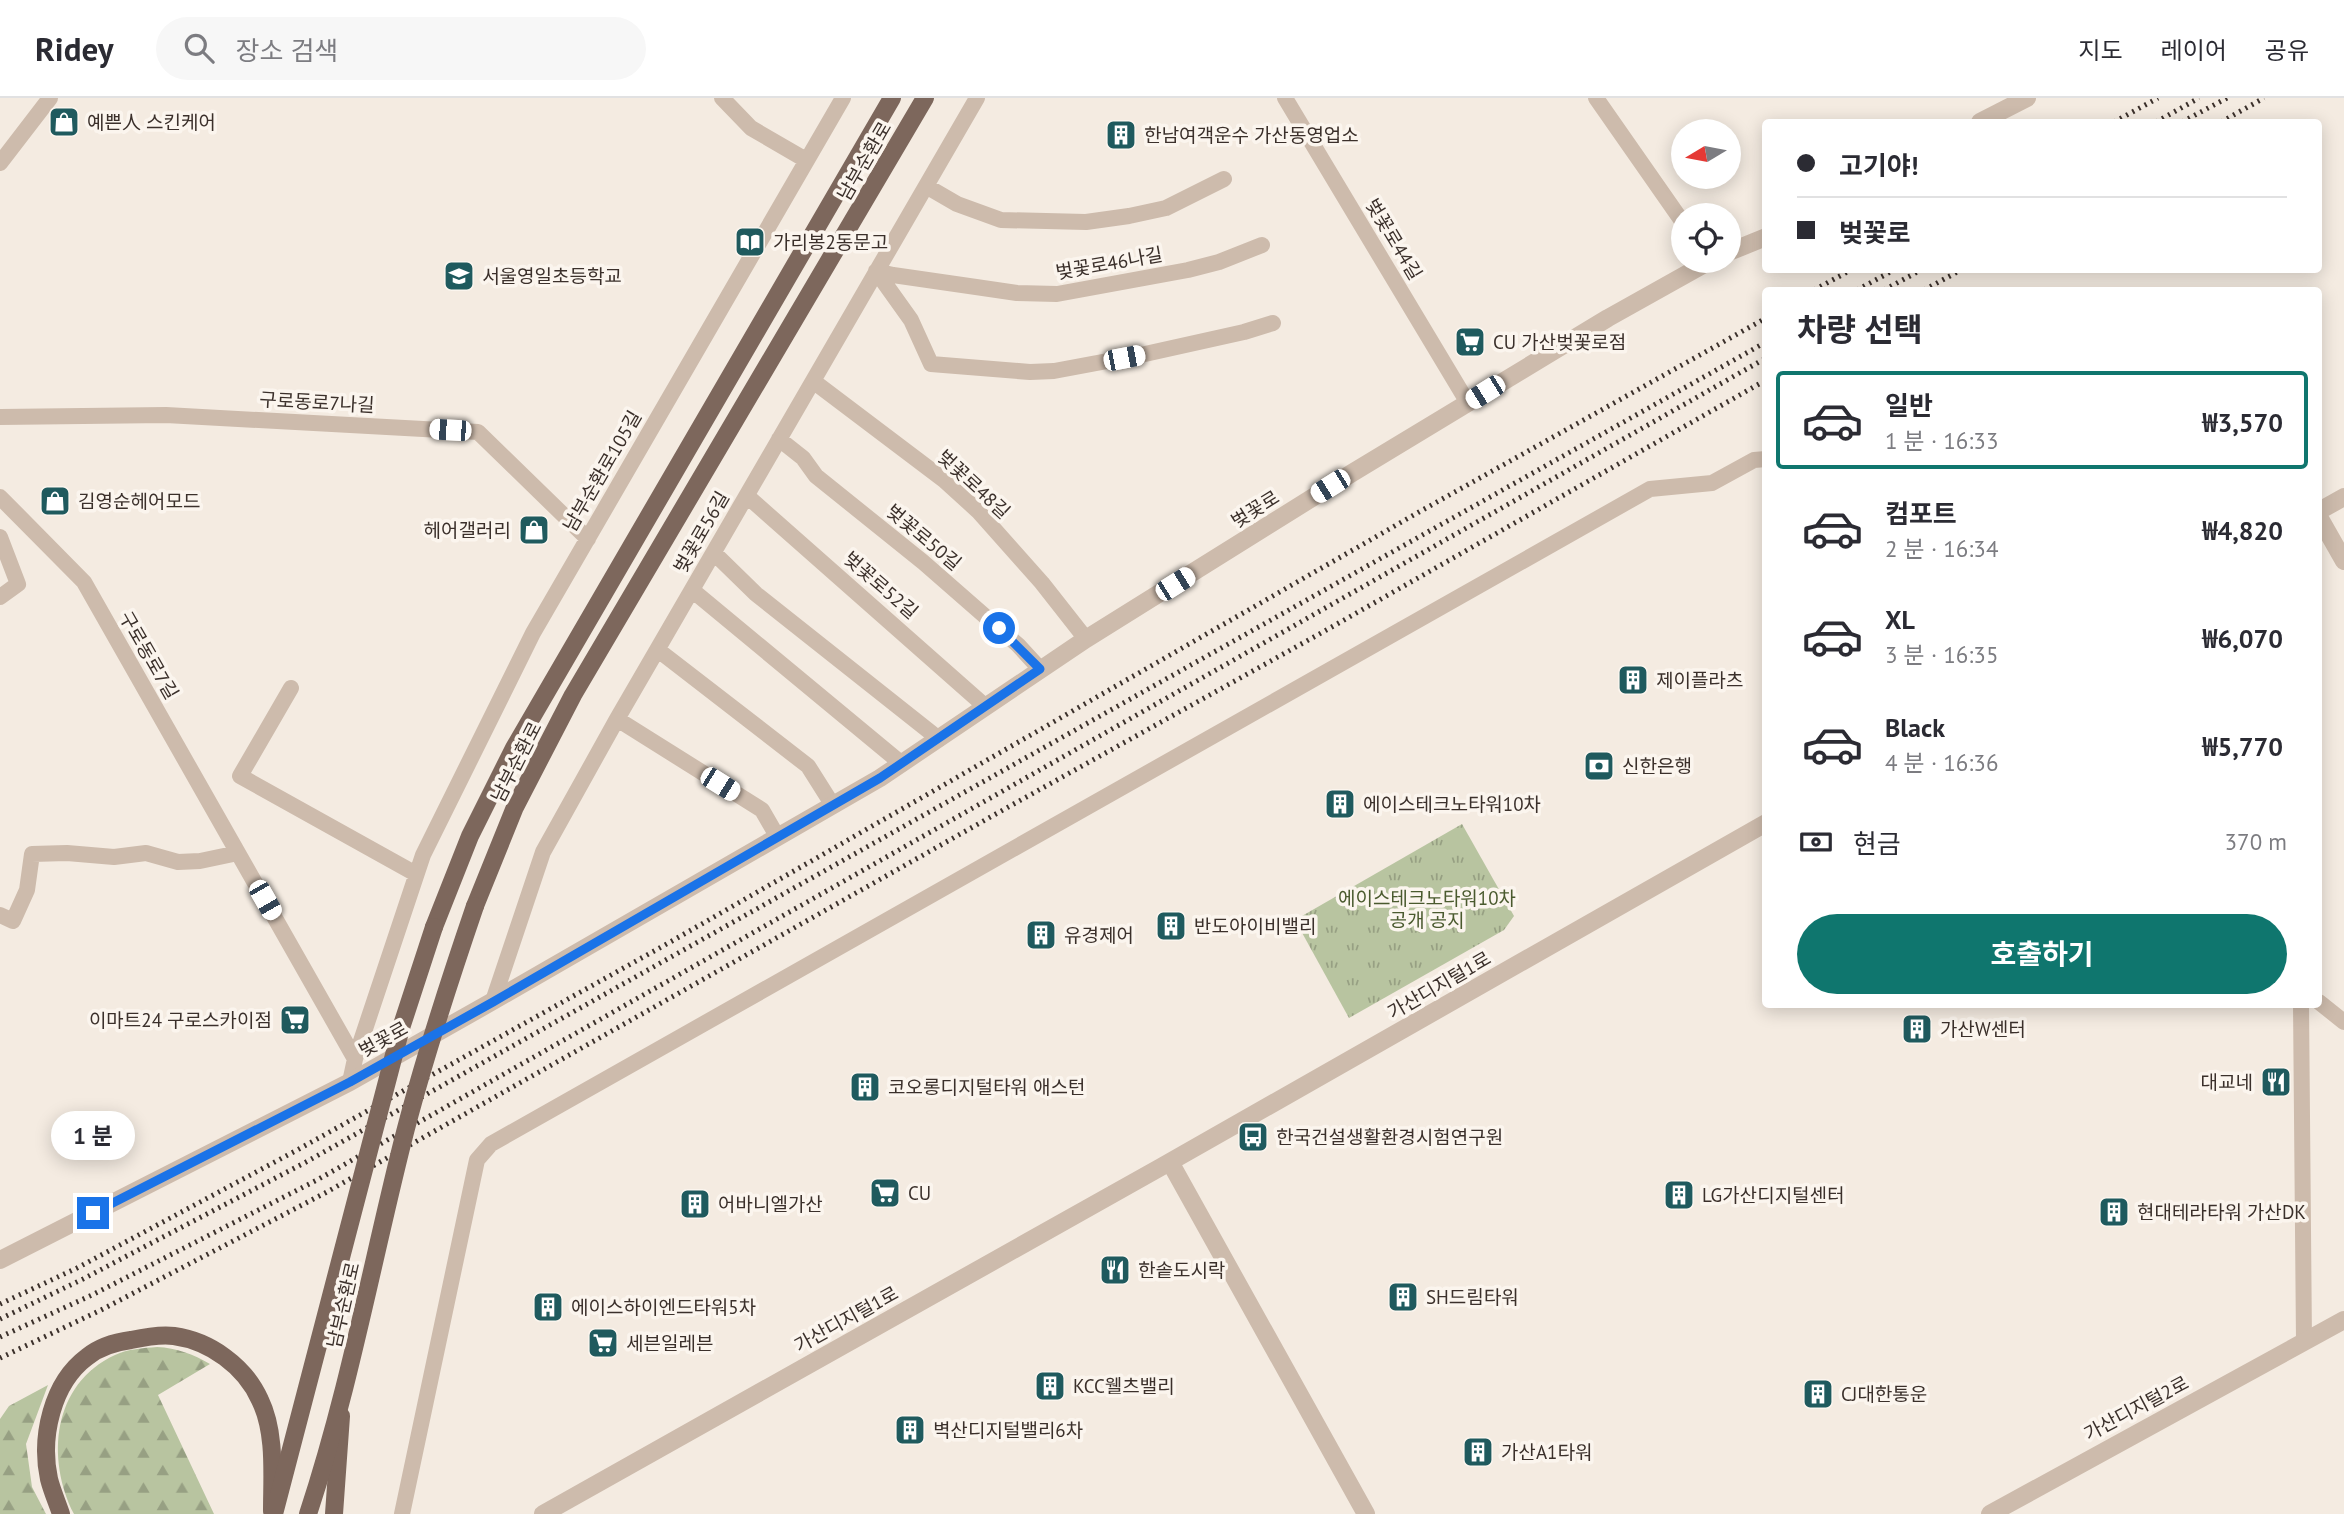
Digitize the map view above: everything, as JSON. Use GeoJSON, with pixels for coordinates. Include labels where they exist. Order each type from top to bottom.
{"type":"FeatureCollection","features":[{"type":"Feature","properties":{"kind":"main road","name":"남부순환로"},"geometry":{"type":"LineString","coordinates":[[273,1514],[401,1028],[434,927],[470,836],[514,748],[892,98]]}},
{"type":"Feature","properties":{"kind":"main road","name":"남부순환로"},"geometry":{"type":"LineString","coordinates":[[308,1514],[342,1399],[402,1142],[446,991],[475,906],[515,807],[573,695],[925,98]]}},
{"type":"Feature","properties":{"kind":"main road"},"geometry":{"type":"LineString","coordinates":[[61,1514],[49,1478],[47,1438],[57,1396],[74,1369],[87,1356],[122,1341],[159,1335],[175,1336],[210,1347],[234,1364],[251,1383],[261,1401],[268,1425],[272,1458],[273,1514]]}},
{"type":"Feature","properties":{"kind":"main road"},"geometry":{"type":"LineString","coordinates":[[334,1514],[342,1399]]}},
{"type":"Feature","properties":{"kind":"street"},"geometry":{"type":"LineString","coordinates":[[0,163],[50,98]]}},
{"type":"Feature","properties":{"kind":"street"},"geometry":{"type":"LineString","coordinates":[[722,98],[751,128],[806,160]]}},
{"type":"Feature","properties":{"kind":"street","name":"남부순환로105길"},"geometry":{"type":"LineString","coordinates":[[350,1082],[355,1059],[422,855],[533,633],[843,98]]}},
{"type":"Feature","properties":{"kind":"street","name":"벚꽃로56길"},"geometry":{"type":"LineString","coordinates":[[493,1002],[543,852],[617,719],[977,98]]}},
{"type":"Feature","properties":{"kind":"street","name":"벚꽃로44길"},"geometry":{"type":"LineString","coordinates":[[1284,98],[1468,403]]}},
{"type":"Feature","properties":{"kind":"street"},"geometry":{"type":"LineString","coordinates":[[1596,98],[1671,205]]}},
{"type":"Feature","properties":{"kind":"street"},"geometry":{"type":"LineString","coordinates":[[1986,119],[2026,98]]}},
{"type":"Feature","properties":{"kind":"street"},"geometry":{"type":"LineString","coordinates":[[926,186],[957,204],[1001,220],[1086,222],[1166,208],[1224,179]]}},
{"type":"Feature","properties":{"kind":"street"},"geometry":{"type":"LineString","coordinates":[[1741,248],[1762,239]]}},
{"type":"Feature","properties":{"kind":"street","name":"벚꽃로46나길"},"geometry":{"type":"LineString","coordinates":[[876,271],[976,288],[1058,294],[1188,270],[1219,262],[1262,245]]}},
{"type":"Feature","properties":{"kind":"street"},"geometry":{"type":"LineString","coordinates":[[876,271],[911,320],[931,364],[1030,372],[1054,370],[1156,352],[1273,323]]}},
{"type":"Feature","properties":{"kind":"street","name":"벚꽃로"},"geometry":{"type":"LineString","coordinates":[[0,1260],[350,1082],[902,764],[1086,639],[1468,403],[1688,273]]}},
{"type":"Feature","properties":{"kind":"street","name":"벚꽃로48길"},"geometry":{"type":"LineString","coordinates":[[813,381],[944,480],[978,511],[1042,583],[1086,639]]}},
{"type":"Feature","properties":{"kind":"street","name":"구로동로7나길"},"geometry":{"type":"LineString","coordinates":[[0,417],[166,415],[478,432],[588,538]]}},
{"type":"Feature","properties":{"kind":"street","name":"벚꽃로50길"},"geometry":{"type":"LineString","coordinates":[[779,439],[803,458],[816,477],[923,562],[1018,645],[1040,669]]}},
{"type":"Feature","properties":{"kind":"street"},"geometry":{"type":"LineString","coordinates":[[402,1514],[477,1160],[491,1144],[1650,489],[1712,483],[1754,460],[1762,459]]}},
{"type":"Feature","properties":{"kind":"street","name":"구로동로7길"},"geometry":{"type":"LineString","coordinates":[[0,496],[84,582],[355,1059]]}},
{"type":"Feature","properties":{"kind":"street","name":"벚꽃로52길"},"geometry":{"type":"LineString","coordinates":[[747,496],[986,707]]}},
{"type":"Feature","properties":{"kind":"street"},"geometry":{"type":"LineString","coordinates":[[2322,509],[2344,497]]}},
{"type":"Feature","properties":{"kind":"street"},"geometry":{"type":"LineString","coordinates":[[2322,522],[2344,561]]}},
{"type":"Feature","properties":{"kind":"street"},"geometry":{"type":"LineString","coordinates":[[0,537],[18,584],[0,597]]}},
{"type":"Feature","properties":{"kind":"street"},"geometry":{"type":"LineString","coordinates":[[714,553],[756,594],[939,739]]}},
{"type":"Feature","properties":{"kind":"street"},"geometry":{"type":"LineString","coordinates":[[692,590],[902,764]]}},
{"type":"Feature","properties":{"kind":"street"},"geometry":{"type":"LineString","coordinates":[[658,650],[808,766],[832,804]]}},
{"type":"Feature","properties":{"kind":"street"},"geometry":{"type":"LineString","coordinates":[[291,688],[240,776],[416,874]]}},
{"type":"Feature","properties":{"kind":"street"},"geometry":{"type":"LineString","coordinates":[[617,719],[762,810],[777,836]]}},
{"type":"Feature","properties":{"kind":"street","name":"가산디지털1로"},"geometry":{"type":"LineString","coordinates":[[543,1514],[1762,825]]}},
{"type":"Feature","properties":{"kind":"street"},"geometry":{"type":"LineString","coordinates":[[0,915],[13,921],[27,890],[32,854],[67,853],[114,857],[146,853],[178,862],[200,861],[238,853]]}},
{"type":"Feature","properties":{"kind":"street"},"geometry":{"type":"LineString","coordinates":[[2322,1004],[2344,1022]]}},
{"type":"Feature","properties":{"kind":"street"},"geometry":{"type":"LineString","coordinates":[[2301,1008],[2304,1342]]}},
{"type":"Feature","properties":{"kind":"street"},"geometry":{"type":"LineString","coordinates":[[1170,1162],[1366,1514]]}},
{"type":"Feature","properties":{"kind":"street","name":"가산디지털2로"},"geometry":{"type":"LineString","coordinates":[[1990,1514],[2344,1320]]}},
{"type":"Feature","properties":{"kind":"green space","name":"에이스테크노타워10차 공개 공지"},"geometry":{"type":"Polygon","coordinates":[[[1462,824],[1514,916],[1504,930],[1349,1018],[1295,920],[1462,824]]]}},
{"type":"Feature","properties":{"kind":"green space"},"geometry":{"type":"Polygon","coordinates":[[[157,1347],[185,1352],[210,1364],[158,1395],[214,1514],[74,1514],[65,1493],[58,1447],[60,1425],[67,1404],[78,1384],[94,1368],[120,1353],[157,1347]]]}},
{"type":"Feature","properties":{"kind":"green space"},"geometry":{"type":"Polygon","coordinates":[[[48,1385],[26,1444],[32,1487],[46,1514],[0,1514],[0,1419],[9,1406],[48,1385]]]}},
{"type":"Feature","properties":{"kind":"railway"},"geometry":{"type":"LineString","coordinates":[[2120,119],[2158,98]]}},
{"type":"Feature","properties":{"kind":"railway"},"geometry":{"type":"LineString","coordinates":[[2161,119],[2199,98]]}},
{"type":"Feature","properties":{"kind":"railway"},"geometry":{"type":"LineString","coordinates":[[2188,119],[2227,98]]}},
{"type":"Feature","properties":{"kind":"railway"},"geometry":{"type":"LineString","coordinates":[[2226,119],[2264,98]]}},
{"type":"Feature","properties":{"kind":"railway"},"geometry":{"type":"LineString","coordinates":[[1820,287],[1845,273]]}},
{"type":"Feature","properties":{"kind":"railway"},"geometry":{"type":"LineString","coordinates":[[1863,287],[1888,273]]}},
{"type":"Feature","properties":{"kind":"railway"},"geometry":{"type":"LineString","coordinates":[[1890,287],[1915,273]]}},
{"type":"Feature","properties":{"kind":"railway"},"geometry":{"type":"LineString","coordinates":[[1930,287],[1955,273]]}},
{"type":"Feature","properties":{"kind":"railway"},"geometry":{"type":"LineString","coordinates":[[0,1304],[77,1268],[299,1149],[672,941],[1419,512],[1762,320]]}},
{"type":"Feature","properties":{"kind":"railway"},"geometry":{"type":"LineString","coordinates":[[0,1319],[83,1279],[306,1162],[1762,344]]}},
{"type":"Feature","properties":{"kind":"railway"},"geometry":{"type":"LineString","coordinates":[[0,1337],[92,1295],[317,1180],[1762,360]]}},
{"type":"Feature","properties":{"kind":"railway"},"geometry":{"type":"LineString","coordinates":[[0,1358],[101,1310],[325,1193],[1762,382]]}},
{"type":"Feature","properties":{"kind":"place","name":"예쁜人 스킨케어"},"geometry":{"type":"Point","coordinates":[64,122]}},
{"type":"Feature","properties":{"kind":"place","name":"한남여객운수 가산동영업소"},"geometry":{"type":"Point","coordinates":[1121,135]}},
{"type":"Feature","properties":{"kind":"place","name":"가리봉2동문고"},"geometry":{"type":"Point","coordinates":[750,242]}},
{"type":"Feature","properties":{"kind":"place","name":"서울영일초등학교"},"geometry":{"type":"Point","coordinates":[459,276]}},
{"type":"Feature","properties":{"kind":"place","name":"CU 가산벚꽃로점"},"geometry":{"type":"Point","coordinates":[1470,342]}},
{"type":"Feature","properties":{"kind":"place","name":"김영순헤어모드"},"geometry":{"type":"Point","coordinates":[55,501]}},
{"type":"Feature","properties":{"kind":"place","name":"헤어갤러리"},"geometry":{"type":"Point","coordinates":[534,530]}},
{"type":"Feature","properties":{"kind":"place","name":"제이플라츠"},"geometry":{"type":"Point","coordinates":[1633,680]}},
{"type":"Feature","properties":{"kind":"place","name":"신한은행"},"geometry":{"type":"Point","coordinates":[1599,766]}},
{"type":"Feature","properties":{"kind":"place","name":"에이스테크노타워10차"},"geometry":{"type":"Point","coordinates":[1340,804]}},
{"type":"Feature","properties":{"kind":"place","name":"반도아이비밸리"},"geometry":{"type":"Point","coordinates":[1171,926]}},
{"type":"Feature","properties":{"kind":"place","name":"유경제어"},"geometry":{"type":"Point","coordinates":[1041,935]}},
{"type":"Feature","properties":{"kind":"place","name":"이마트24 구로스카이점"},"geometry":{"type":"Point","coordinates":[295,1020]}},
{"type":"Feature","properties":{"kind":"place","name":"가산W센터"},"geometry":{"type":"Point","coordinates":[1917,1029]}},
{"type":"Feature","properties":{"kind":"place","name":"대교네"},"geometry":{"type":"Point","coordinates":[2276,1082]}},
{"type":"Feature","properties":{"kind":"place","name":"코오롱디지털타워 애스턴"},"geometry":{"type":"Point","coordinates":[865,1087]}},
{"type":"Feature","properties":{"kind":"place","name":"한국건설생활환경시험연구원"},"geometry":{"type":"Point","coordinates":[1253,1137]}},
{"type":"Feature","properties":{"kind":"place","name":"CU"},"geometry":{"type":"Point","coordinates":[885,1193]}},
{"type":"Feature","properties":{"kind":"place","name":"LG가산디지털센터"},"geometry":{"type":"Point","coordinates":[1679,1195]}},
{"type":"Feature","properties":{"kind":"place","name":"어바니엘가산"},"geometry":{"type":"Point","coordinates":[695,1204]}},
{"type":"Feature","properties":{"kind":"place","name":"현대테라타워 가산DK"},"geometry":{"type":"Point","coordinates":[2114,1212]}},
{"type":"Feature","properties":{"kind":"place","name":"한솥도시락"},"geometry":{"type":"Point","coordinates":[1115,1270]}},
{"type":"Feature","properties":{"kind":"place","name":"SH드림타워"},"geometry":{"type":"Point","coordinates":[1403,1297]}},
{"type":"Feature","properties":{"kind":"place","name":"에이스하이엔드타워5차"},"geometry":{"type":"Point","coordinates":[548,1307]}},
{"type":"Feature","properties":{"kind":"place","name":"세븐일레븐"},"geometry":{"type":"Point","coordinates":[603,1343]}},
{"type":"Feature","properties":{"kind":"place","name":"KCC웰츠밸리"},"geometry":{"type":"Point","coordinates":[1050,1386]}},
{"type":"Feature","properties":{"kind":"place","name":"CJ대한통운"},"geometry":{"type":"Point","coordinates":[1818,1394]}},
{"type":"Feature","properties":{"kind":"place","name":"벽산디지털밸리6차"},"geometry":{"type":"Point","coordinates":[910,1430]}},
{"type":"Feature","properties":{"kind":"place","name":"가산A1타워"},"geometry":{"type":"Point","coordinates":[1478,1452]}},
{"type":"Feature","properties":{"kind":"route"},"geometry":{"type":"LineString","coordinates":[[93,1213],[350,1082],[880,778],[1040,669],[999,628]]}}]}
